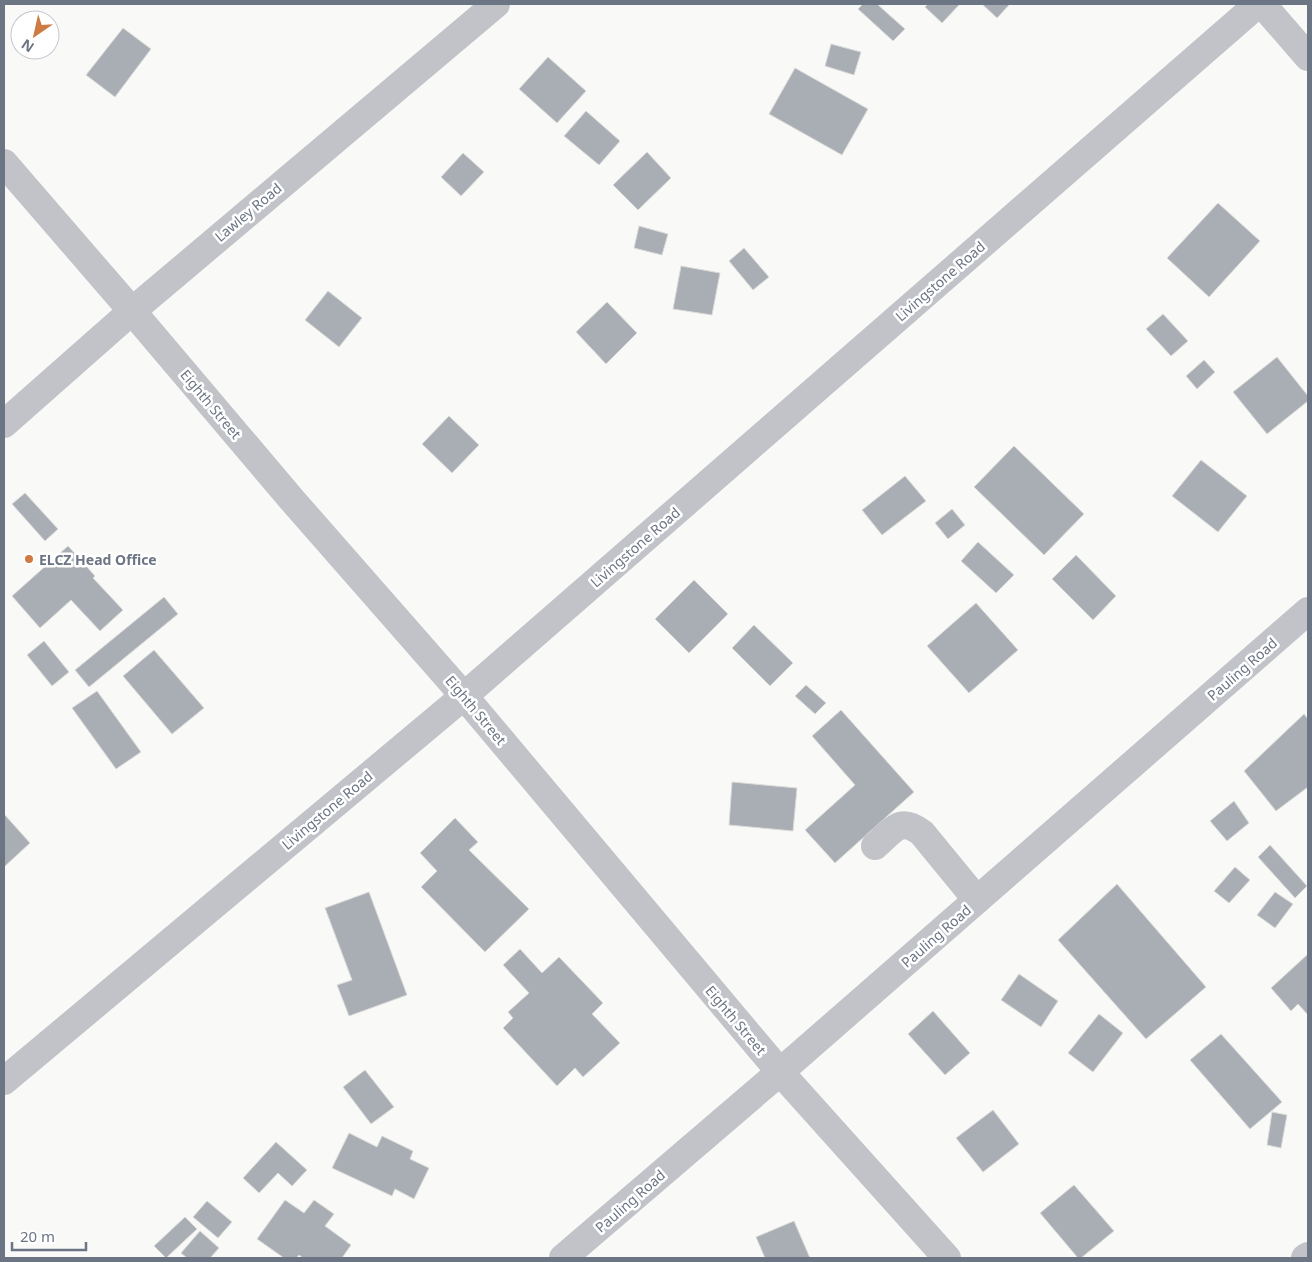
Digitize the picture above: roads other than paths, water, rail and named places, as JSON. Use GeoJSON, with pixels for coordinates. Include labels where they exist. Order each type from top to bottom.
{"type":"FeatureCollection","features":[{"type":"Feature","properties":{"kind":"street","name":"Lawley Road"},"geometry":{"type":"LineString","coordinates":[[4,424],[132,311],[496,4]]}},
{"type":"Feature","properties":{"kind":"street","name":"Livingstone Road"},"geometry":{"type":"LineString","coordinates":[[4,1081],[464,696],[1258,4]]}},
{"type":"Feature","properties":{"kind":"street"},"geometry":{"type":"LineString","coordinates":[[1262,4],[1308,57]]}},
{"type":"Feature","properties":{"kind":"street","name":"Eighth Street"},"geometry":{"type":"LineString","coordinates":[[4,163],[293,502],[464,696],[780,1072],[947,1258]]}},
{"type":"Feature","properties":{"kind":"street","name":"Pauling Road"},"geometry":{"type":"LineString","coordinates":[[563,1258],[780,1072],[1308,611]]}},
{"type":"Feature","properties":{"kind":"street"},"geometry":{"type":"LineString","coordinates":[[875,846],[899,826],[906,824],[922,833],[948,880],[977,900]]}},
{"type":"Feature","properties":{"kind":"place","name":"ELCZ Head Office"},"geometry":{"type":"Point","coordinates":[29,559]}}]}
